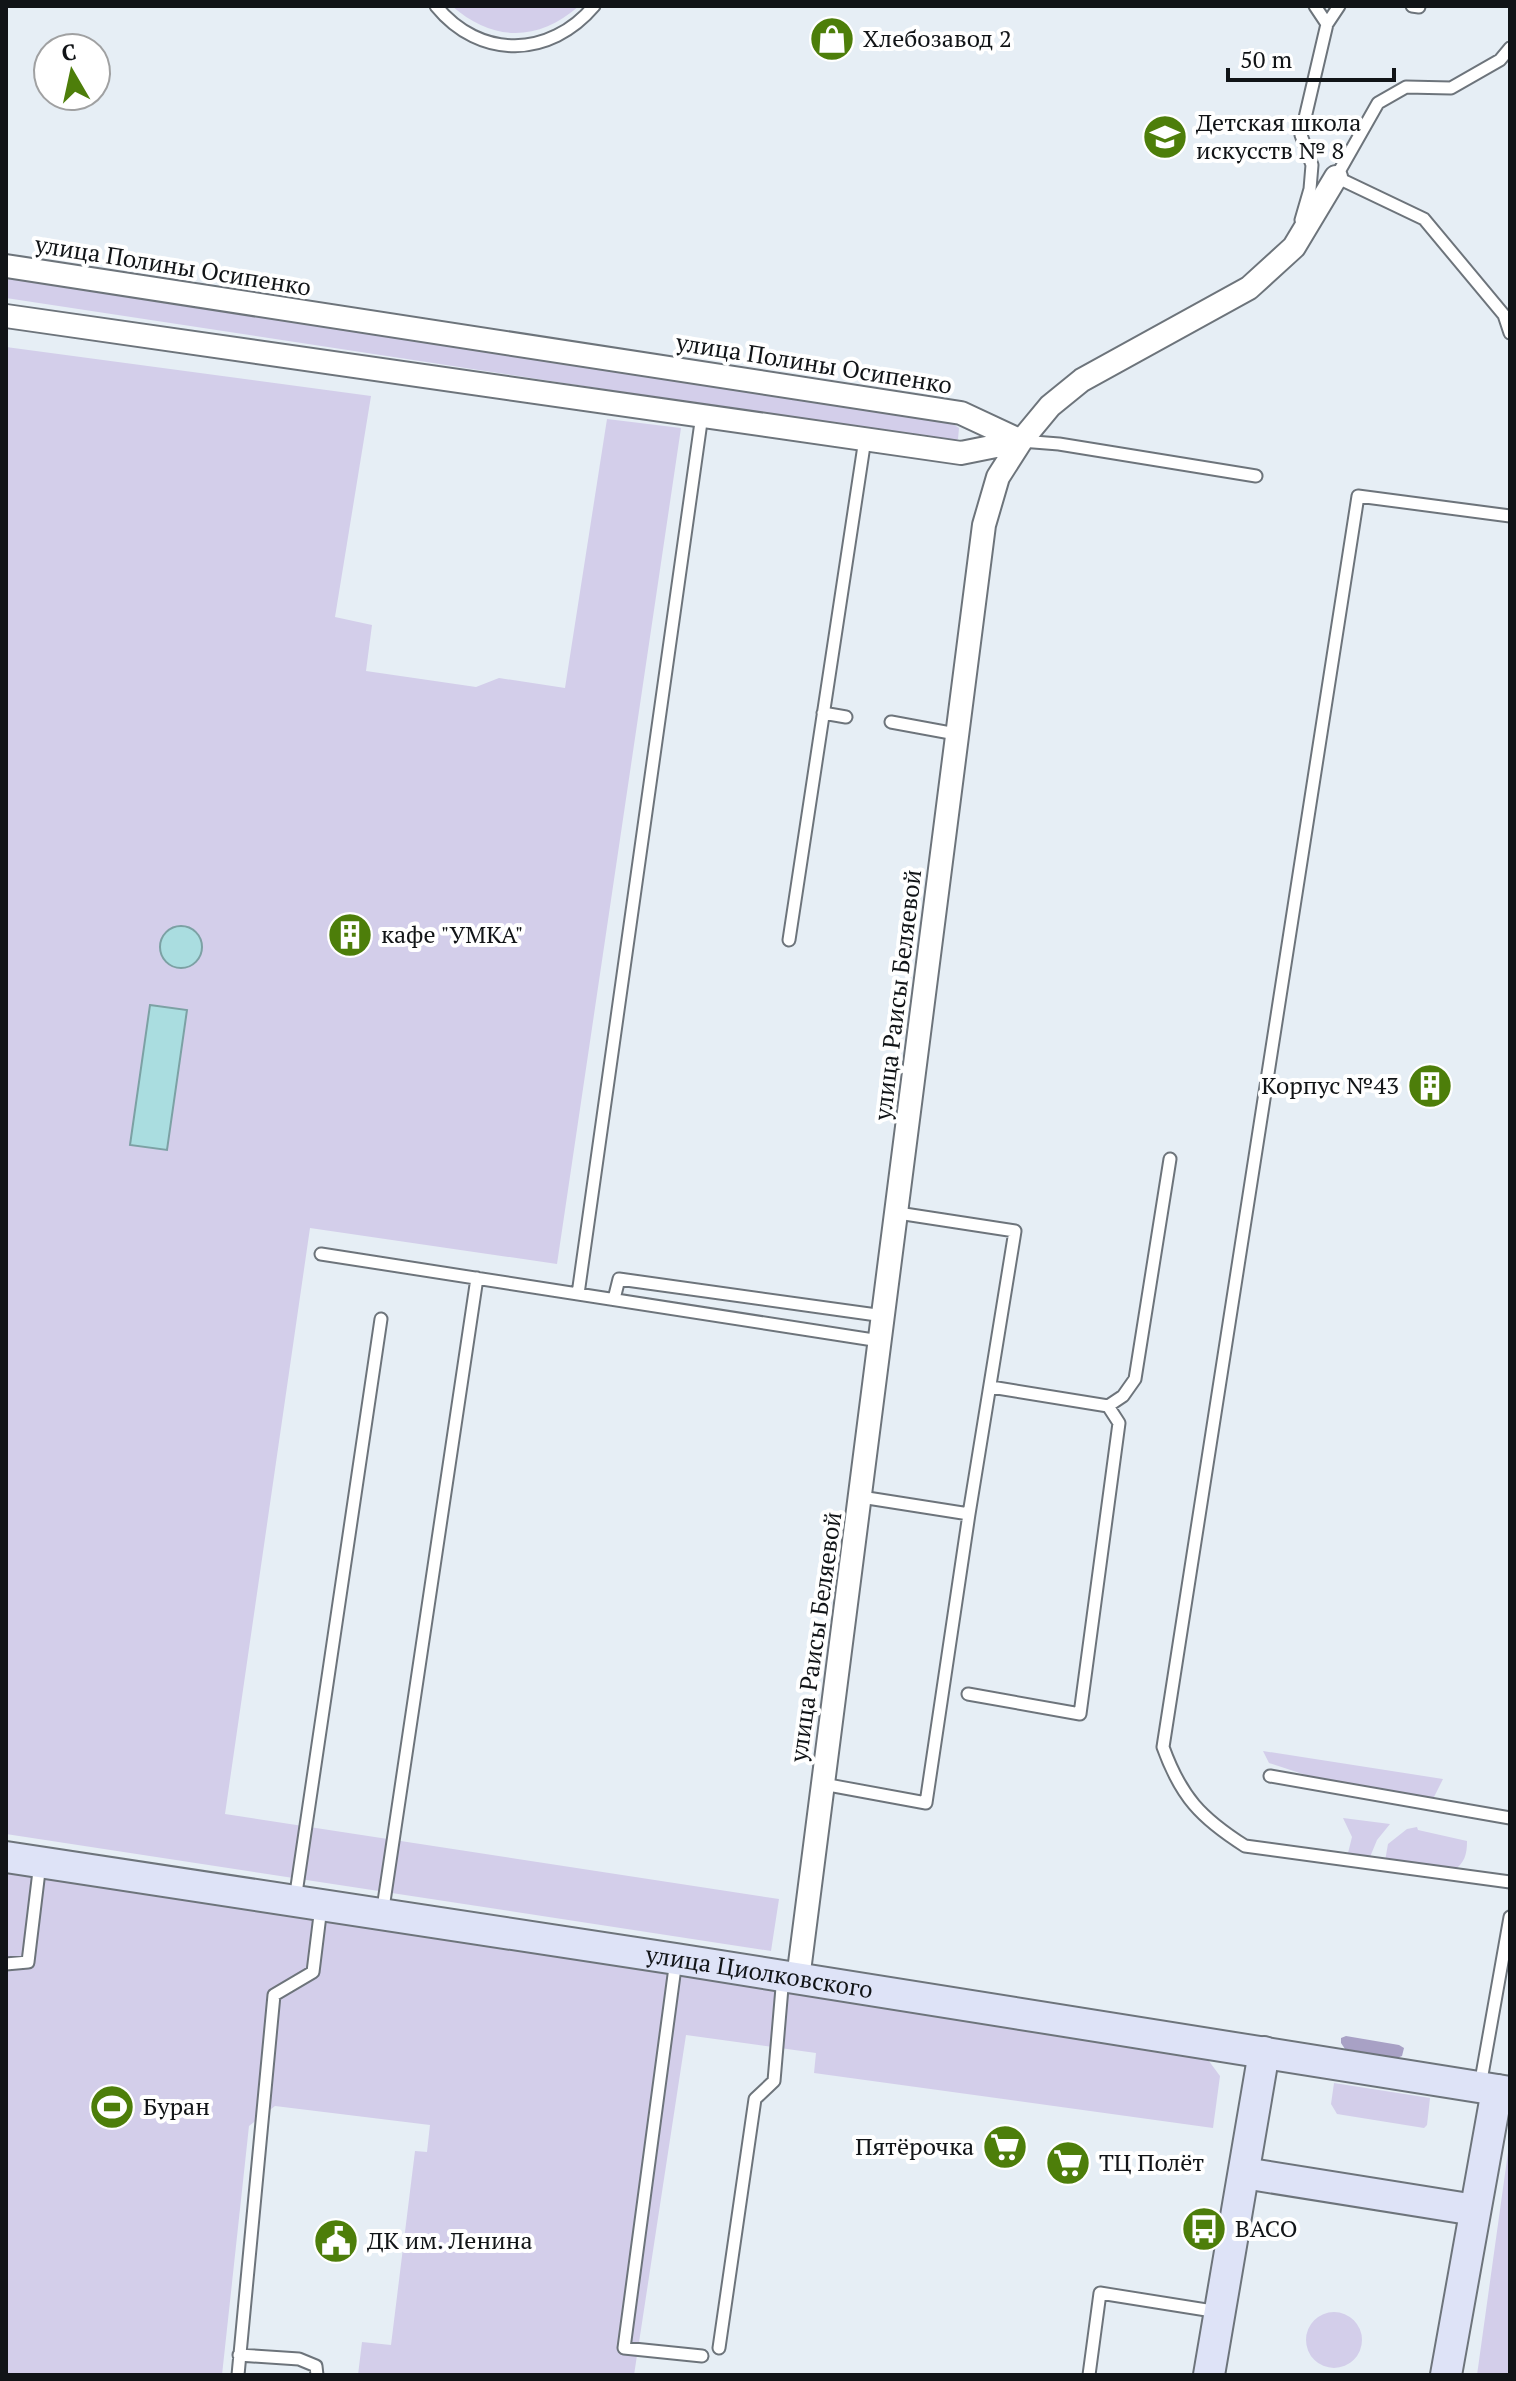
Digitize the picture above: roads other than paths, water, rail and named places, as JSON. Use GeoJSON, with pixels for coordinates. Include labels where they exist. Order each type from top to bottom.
{"type":"FeatureCollection","features":[{"type":"Feature","properties":{"kind":"street","name":"улица Раисы Беляевой"},"geometry":{"type":"LineString","coordinates":[[790,1977],[823,1784],[984,525],[998,477],[1021,441],[1050,406],[1082,380],[1249,288],[1294,247],[1336,177]]}},
{"type":"Feature","properties":{"kind":"street","name":"улица Полины Осипенко"},"geometry":{"type":"LineString","coordinates":[[6,266],[961,413],[1021,441]]}},
{"type":"Feature","properties":{"kind":"street"},"geometry":{"type":"LineString","coordinates":[[6,316],[961,453],[1021,441]]}},
{"type":"Feature","properties":{"kind":"street","name":"улица Циолковского"},"geometry":{"type":"LineString","coordinates":[[6,1857],[1496,2089]]}},
{"type":"Feature","properties":{"kind":"street"},"geometry":{"type":"LineString","coordinates":[[1209,2375],[1264,2052]]}},
{"type":"Feature","properties":{"kind":"street"},"geometry":{"type":"LineString","coordinates":[[1446,2375],[1496,2089]]}},
{"type":"Feature","properties":{"kind":"street"},"geometry":{"type":"LineString","coordinates":[[1244,2173],[1475,2210]]}},
{"type":"Feature","properties":{"kind":"lane"},"geometry":{"type":"LineString","coordinates":[[436,6],[456,26],[473,37],[518,47],[564,34],[594,6]]}},
{"type":"Feature","properties":{"kind":"lane"},"geometry":{"type":"LineString","coordinates":[[1315,6],[1327,24]]}},
{"type":"Feature","properties":{"kind":"lane"},"geometry":{"type":"LineString","coordinates":[[1294,247],[1310,189],[1312,165],[1301,135],[1327,24],[1339,6]]}},
{"type":"Feature","properties":{"kind":"lane"},"geometry":{"type":"LineString","coordinates":[[1510,48],[1500,60],[1451,88],[1406,87],[1378,103],[1336,177],[1424,219],[1504,315],[1510,333]]}},
{"type":"Feature","properties":{"kind":"lane"},"geometry":{"type":"LineString","coordinates":[[578,1294],[702,415]]}},
{"type":"Feature","properties":{"kind":"lane"},"geometry":{"type":"LineString","coordinates":[[789,940],[865,439]]}},
{"type":"Feature","properties":{"kind":"lane"},"geometry":{"type":"LineString","coordinates":[[1021,441],[1059,444],[1256,476]]}},
{"type":"Feature","properties":{"kind":"lane"},"geometry":{"type":"LineString","coordinates":[[1510,516],[1358,496],[1163,1747],[1181,1789],[1200,1813],[1210,1824],[1245,1846],[1510,1882]]}},
{"type":"Feature","properties":{"kind":"lane"},"geometry":{"type":"LineString","coordinates":[[823,713],[846,717]]}},
{"type":"Feature","properties":{"kind":"lane"},"geometry":{"type":"LineString","coordinates":[[891,722],[956,734]]}},
{"type":"Feature","properties":{"kind":"lane"},"geometry":{"type":"LineString","coordinates":[[991,1387],[1108,1406],[1123,1396],[1135,1379],[1170,1159]]}},
{"type":"Feature","properties":{"kind":"lane"},"geometry":{"type":"LineString","coordinates":[[823,1784],[926,1803],[1015,1231],[898,1213]]}},
{"type":"Feature","properties":{"kind":"lane"},"geometry":{"type":"LineString","coordinates":[[321,1254],[881,1341]]}},
{"type":"Feature","properties":{"kind":"lane"},"geometry":{"type":"LineString","coordinates":[[382,1916],[477,1278]]}},
{"type":"Feature","properties":{"kind":"lane"},"geometry":{"type":"LineString","coordinates":[[614,1299],[619,1279],[885,1316]]}},
{"type":"Feature","properties":{"kind":"lane"},"geometry":{"type":"LineString","coordinates":[[238,2375],[274,1995],[313,1972],[308,1904],[381,1319]]}},
{"type":"Feature","properties":{"kind":"lane"},"geometry":{"type":"LineString","coordinates":[[968,1694],[1080,1714],[1119,1423],[1108,1406]]}},
{"type":"Feature","properties":{"kind":"lane"},"geometry":{"type":"LineString","coordinates":[[861,1497],[969,1514]]}},
{"type":"Feature","properties":{"kind":"lane"},"geometry":{"type":"LineString","coordinates":[[1270,1776],[1510,1818]]}},
{"type":"Feature","properties":{"kind":"lane"},"geometry":{"type":"LineString","coordinates":[[6,1964],[28,1962],[40,1863]]}},
{"type":"Feature","properties":{"kind":"lane"},"geometry":{"type":"LineString","coordinates":[[1496,2089],[1510,1917]]}},
{"type":"Feature","properties":{"kind":"lane"},"geometry":{"type":"LineString","coordinates":[[676,1959],[624,2348],[702,2356]]}},
{"type":"Feature","properties":{"kind":"lane"},"geometry":{"type":"LineString","coordinates":[[719,2348],[755,2099],[774,2081],[790,1977]]}},
{"type":"Feature","properties":{"kind":"lane"},"geometry":{"type":"LineString","coordinates":[[1089,2375],[1100,2293],[1220,2312]]}},
{"type":"Feature","properties":{"kind":"lane"},"geometry":{"type":"LineString","coordinates":[[239,2355],[299,2359],[316,2366],[317,2375]]}},
{"type":"Feature","properties":{"kind":"water"},"geometry":{"type":"Polygon","coordinates":[[[181,926],[196,932],[202,947],[196,962],[181,968],[166,962],[160,947],[166,932],[181,926]]]}},
{"type":"Feature","properties":{"kind":"water"},"geometry":{"type":"Polygon","coordinates":[[[150,1005],[187,1010],[167,1150],[130,1145],[150,1005]]]}},
{"type":"Feature","properties":{"kind":"place","name":"Хлебозавод 2"},"geometry":{"type":"Point","coordinates":[832,39]}},
{"type":"Feature","properties":{"kind":"place","name":"Детская школа искусств № 8"},"geometry":{"type":"Point","coordinates":[1165,137]}},
{"type":"Feature","properties":{"kind":"place","name":"кафе \"УМКА\""},"geometry":{"type":"Point","coordinates":[350,935]}},
{"type":"Feature","properties":{"kind":"place","name":"Корпус №43"},"geometry":{"type":"Point","coordinates":[1430,1086]}},
{"type":"Feature","properties":{"kind":"place","name":"Буран"},"geometry":{"type":"Point","coordinates":[112,2107]}},
{"type":"Feature","properties":{"kind":"place","name":"Пятёрочка"},"geometry":{"type":"Point","coordinates":[1005,2147]}},
{"type":"Feature","properties":{"kind":"place","name":"ТЦ Полёт"},"geometry":{"type":"Point","coordinates":[1068,2163]}},
{"type":"Feature","properties":{"kind":"place","name":"ВАСО"},"geometry":{"type":"Point","coordinates":[1204,2229]}},
{"type":"Feature","properties":{"kind":"place","name":"ДК им. Ленина"},"geometry":{"type":"Point","coordinates":[336,2241]}}]}
